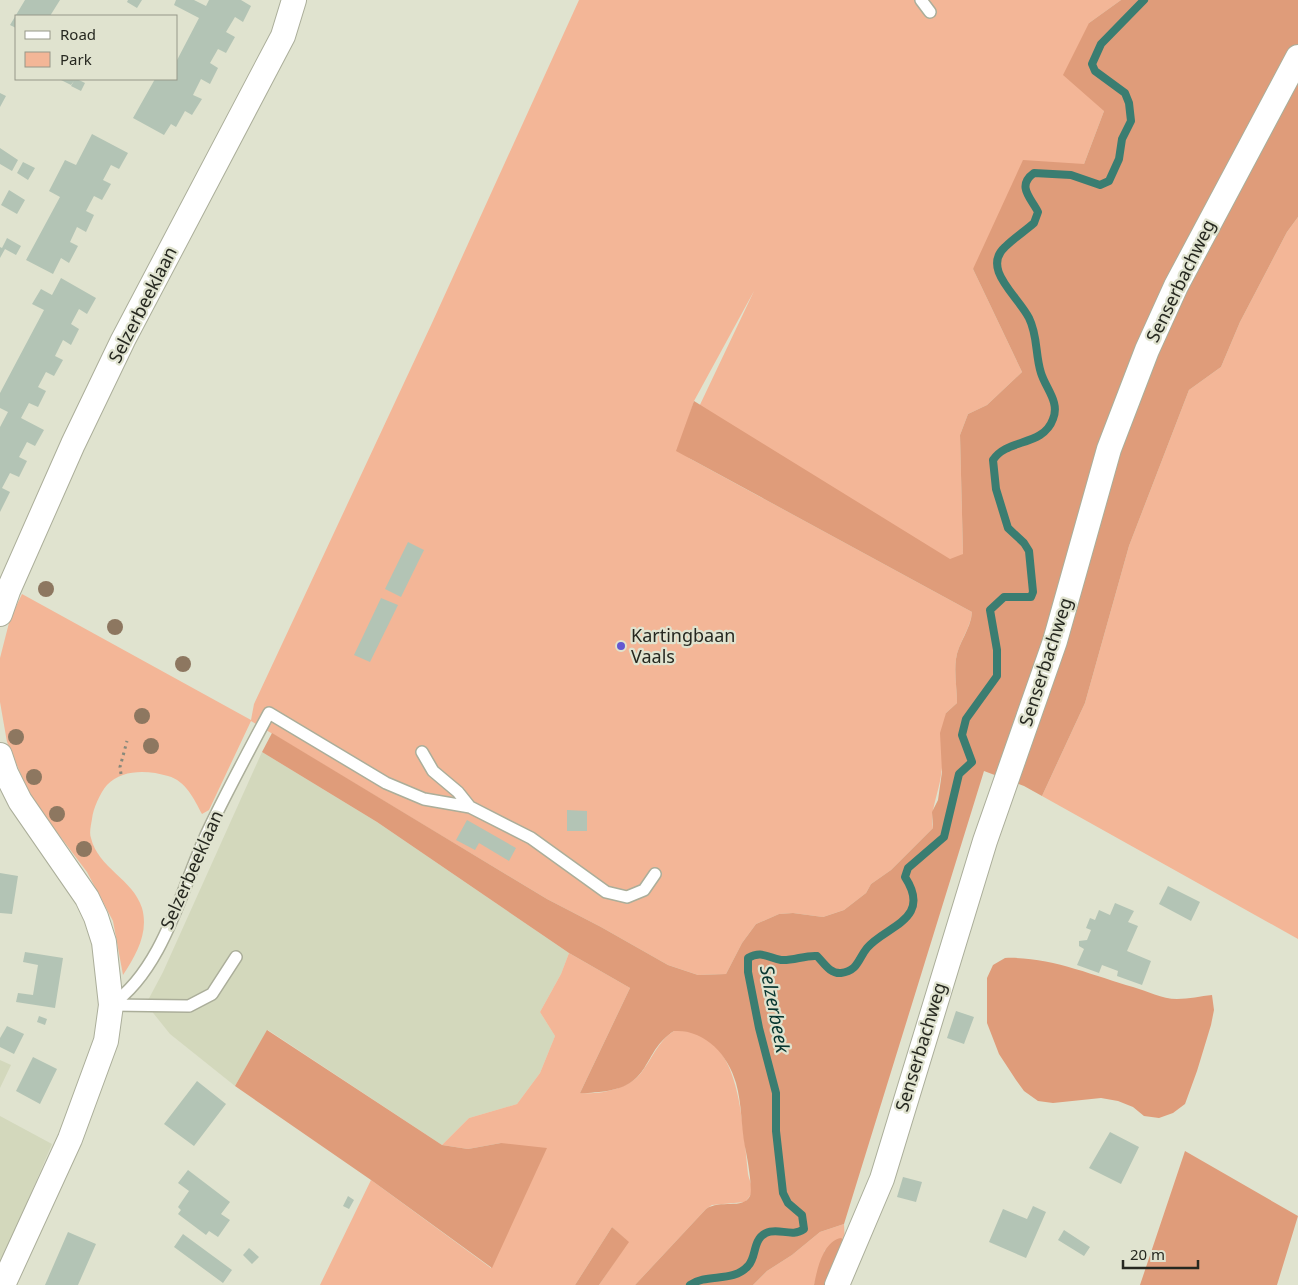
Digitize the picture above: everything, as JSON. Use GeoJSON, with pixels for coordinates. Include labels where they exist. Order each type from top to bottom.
{"type":"FeatureCollection","features":[{"type":"Feature","properties":{"kind":"street","name":"Selzerbeeklaan"},"geometry":{"type":"LineString","coordinates":[[0,614],[8,590],[73,444],[123,340],[283,36],[294,0]]}},
{"type":"Feature","properties":{"kind":"street","name":"Senserbachweg"},"geometry":{"type":"LineString","coordinates":[[837,1285],[882,1179],[985,841],[1055,642],[1109,449],[1146,350],[1176,286],[1298,57]]}},
{"type":"Feature","properties":{"kind":"street"},"geometry":{"type":"LineString","coordinates":[[2,768],[20,801],[87,898],[104,942],[111,1004],[106,1041],[70,1139],[3,1285]]}},
{"type":"Feature","properties":{"kind":"lane"},"geometry":{"type":"LineString","coordinates":[[921,0],[930,12]]}},
{"type":"Feature","properties":{"kind":"lane","name":"Selzerbeeklaan"},"geometry":{"type":"LineString","coordinates":[[111,1004],[123,996],[139,979],[153,957],[208,832],[269,713],[386,783],[424,799],[470,808]]}},
{"type":"Feature","properties":{"kind":"lane"},"geometry":{"type":"LineString","coordinates":[[422,752],[433,772],[458,792],[470,808],[530,838],[606,892],[627,897],[644,890],[655,874]]}},
{"type":"Feature","properties":{"kind":"lane"},"geometry":{"type":"LineString","coordinates":[[111,1004],[189,1006],[212,994],[236,957]]}},
{"type":"Feature","properties":{"kind":"path"},"geometry":{"type":"LineString","coordinates":[[121,774],[120,767],[127,742]]}},
{"type":"Feature","properties":{"kind":"shaded area"},"geometry":{"type":"Polygon","coordinates":[[[1121,0],[1298,0],[1298,217],[1287,232],[1240,322],[1221,367],[1189,390],[1129,546],[1085,703],[1042,796],[1024,786],[984,771],[844,1224],[820,1232],[792,1255],[767,1271],[753,1285],[635,1285],[706,1209],[718,1205],[742,1203],[750,1196],[750,1180],[736,1083],[721,1053],[705,1039],[695,1034],[685,1031],[674,1031],[663,1040],[638,1076],[629,1083],[617,1089],[580,1093],[630,988],[569,953],[377,822],[262,752],[272,733],[547,899],[668,965],[698,975],[726,974],[742,943],[756,924],[779,914],[793,913],[823,917],[844,910],[866,893],[871,884],[891,870],[933,828],[932,812],[938,800],[942,772],[940,733],[946,713],[957,703],[956,659],[972,612],[676,451],[694,401],[950,559],[963,554],[960,435],[968,414],[987,405],[1022,372],[973,269],[1023,160],[1084,164],[1104,111],[1063,75],[1089,23],[1121,0]]]}},
{"type":"Feature","properties":{"kind":"shaded area"},"geometry":{"type":"Polygon","coordinates":[[[262,752],[377,822],[569,953],[561,974],[540,1012],[555,1036],[540,1073],[517,1104],[469,1118],[442,1145],[268,1030],[235,1086],[170,1034],[146,1004],[163,972],[262,752]]]}},
{"type":"Feature","properties":{"kind":"shaded area"},"geometry":{"type":"Polygon","coordinates":[[[1005,958],[1021,958],[1054,963],[1171,999],[1212,995],[1214,1010],[1211,1025],[1185,1104],[1173,1113],[1159,1118],[1144,1116],[1133,1107],[1118,1101],[1101,1098],[1053,1103],[1038,1101],[1024,1091],[999,1054],[987,1023],[987,978],[993,965],[1005,958]]]}},
{"type":"Feature","properties":{"kind":"shaded area"},"geometry":{"type":"Polygon","coordinates":[[[267,1030],[442,1145],[468,1149],[501,1143],[547,1148],[492,1268],[371,1180],[235,1086],[267,1030]]]}},
{"type":"Feature","properties":{"kind":"shaded area"},"geometry":{"type":"Polygon","coordinates":[[[0,1060],[11,1065],[0,1088],[0,1060]]]}},
{"type":"Feature","properties":{"kind":"shaded area"},"geometry":{"type":"Polygon","coordinates":[[[0,1116],[52,1144],[0,1266],[0,1116]]]}},
{"type":"Feature","properties":{"kind":"shaded area"},"geometry":{"type":"Polygon","coordinates":[[[1185,1151],[1298,1216],[1277,1285],[1140,1285],[1185,1151]]]}},
{"type":"Feature","properties":{"kind":"shaded area"},"geometry":{"type":"Polygon","coordinates":[[[612,1227],[629,1242],[599,1285],[575,1285],[612,1227]]]}},
{"type":"Feature","properties":{"kind":"shaded area"},"geometry":{"type":"Polygon","coordinates":[[[841,1238],[844,1240],[831,1285],[814,1285],[819,1264],[825,1250],[835,1240],[841,1238]]]}},
{"type":"Feature","properties":{"kind":"green space"},"geometry":{"type":"Polygon","coordinates":[[[579,0],[1121,0],[1089,23],[1104,111],[1084,164],[973,269],[1022,372],[987,405],[968,414],[960,435],[963,554],[959,571],[687,457],[972,612],[956,659],[957,703],[946,713],[943,760],[932,816],[933,828],[891,870],[871,884],[866,893],[844,910],[823,917],[793,913],[779,914],[756,924],[742,943],[726,974],[698,975],[668,965],[547,899],[251,721],[209,810],[202,814],[185,786],[174,778],[152,773],[136,772],[120,776],[107,785],[99,797],[93,815],[90,831],[91,838],[101,858],[138,898],[144,917],[140,943],[123,975],[113,921],[87,872],[31,798],[7,742],[0,702],[0,658],[10,619],[22,594],[251,720],[254,704],[432,323],[579,0]],[[754,291],[694,401],[678,451],[754,291]]]}},
{"type":"Feature","properties":{"kind":"green space"},"geometry":{"type":"Polygon","coordinates":[[[1298,217],[1298,939],[1042,796],[1085,703],[1129,546],[1189,390],[1221,367],[1240,322],[1287,232],[1298,217]]]}},
{"type":"Feature","properties":{"kind":"green space"},"geometry":{"type":"Polygon","coordinates":[[[569,953],[630,988],[580,1093],[613,1090],[636,1079],[659,1045],[674,1031],[694,1033],[710,1041],[722,1054],[736,1088],[743,1127],[748,1174],[752,1187],[749,1198],[745,1202],[712,1205],[706,1209],[635,1285],[599,1285],[628,1242],[612,1227],[575,1285],[320,1285],[371,1180],[491,1268],[501,1143],[468,1149],[442,1145],[469,1118],[517,1104],[540,1073],[555,1036],[540,1012],[561,974],[569,953]]]}},
{"type":"Feature","properties":{"kind":"green space"},"geometry":{"type":"Polygon","coordinates":[[[844,1224],[845,1244],[825,1250],[814,1285],[753,1285],[767,1271],[792,1255],[820,1232],[844,1224]]]}},
{"type":"Feature","properties":{"kind":"building"},"geometry":{"type":"Polygon","coordinates":[[[25,0],[60,0],[51,15],[16,15],[25,0]]]}},
{"type":"Feature","properties":{"kind":"building"},"geometry":{"type":"Polygon","coordinates":[[[128,0],[142,0],[137,8],[127,2],[128,0]]]}},
{"type":"Feature","properties":{"kind":"building"},"geometry":{"type":"Polygon","coordinates":[[[176,0],[194,0],[206,6],[209,0],[241,0],[251,6],[243,22],[235,17],[226,32],[235,37],[226,53],[218,49],[210,63],[218,68],[210,84],[201,79],[193,95],[202,99],[192,115],[185,111],[176,127],[171,124],[164,135],[133,118],[154,80],[178,80],[178,58],[199,18],[174,5],[176,0]]]}},
{"type":"Feature","properties":{"kind":"building"},"geometry":{"type":"Polygon","coordinates":[[[15,17],[15,28],[10,25],[15,17]]]}},
{"type":"Feature","properties":{"kind":"building"},"geometry":{"type":"Polygon","coordinates":[[[61,80],[79,80],[85,83],[81,91],[71,86],[74,81],[71,85],[61,80]]]}},
{"type":"Feature","properties":{"kind":"building"},"geometry":{"type":"Polygon","coordinates":[[[0,93],[6,96],[0,107],[0,93]]]}},
{"type":"Feature","properties":{"kind":"building"},"geometry":{"type":"Polygon","coordinates":[[[92,134],[128,153],[119,169],[111,165],[103,180],[111,184],[102,200],[94,196],[86,211],[94,215],[86,232],[77,227],[70,242],[78,246],[69,263],[61,258],[53,274],[26,260],[60,197],[49,191],[65,160],[76,165],[92,134]]]}},
{"type":"Feature","properties":{"kind":"building"},"geometry":{"type":"Polygon","coordinates":[[[0,148],[18,160],[12,171],[0,164],[0,148]]]}},
{"type":"Feature","properties":{"kind":"building"},"geometry":{"type":"Polygon","coordinates":[[[23,162],[35,168],[28,180],[17,173],[23,162]]]}},
{"type":"Feature","properties":{"kind":"building"},"geometry":{"type":"Polygon","coordinates":[[[9,190],[25,200],[17,214],[1,205],[9,190]]]}},
{"type":"Feature","properties":{"kind":"building"},"geometry":{"type":"Polygon","coordinates":[[[7,238],[21,246],[16,255],[5,249],[0,258],[0,247],[2,248],[7,238]]]}},
{"type":"Feature","properties":{"kind":"building"},"geometry":{"type":"Polygon","coordinates":[[[61,278],[96,298],[87,314],[79,309],[71,324],[79,329],[71,345],[63,340],[55,356],[63,360],[54,376],[46,372],[38,387],[46,391],[38,407],[29,403],[21,418],[44,430],[35,446],[27,442],[19,457],[27,461],[19,477],[10,473],[2,488],[10,492],[0,512],[0,427],[8,412],[0,408],[0,393],[44,310],[32,304],[41,289],[52,295],[61,278]]]}},
{"type":"Feature","properties":{"kind":"building"},"geometry":{"type":"Polygon","coordinates":[[[408,542],[424,550],[401,597],[385,589],[408,542]]]}},
{"type":"Feature","properties":{"kind":"building"},"geometry":{"type":"Polygon","coordinates":[[[381,598],[398,605],[370,662],[354,655],[381,598]]]}},
{"type":"Feature","properties":{"kind":"building"},"geometry":{"type":"Polygon","coordinates":[[[567,810],[587,811],[587,831],[567,831],[567,810]]]}},
{"type":"Feature","properties":{"kind":"building"},"geometry":{"type":"Polygon","coordinates":[[[467,820],[516,848],[509,861],[479,843],[475,850],[456,840],[467,820]]]}},
{"type":"Feature","properties":{"kind":"building"},"geometry":{"type":"Polygon","coordinates":[[[0,873],[18,876],[12,914],[0,913],[0,873]]]}},
{"type":"Feature","properties":{"kind":"building"},"geometry":{"type":"Polygon","coordinates":[[[1168,886],[1200,902],[1191,921],[1159,904],[1168,886]]]}},
{"type":"Feature","properties":{"kind":"building"},"geometry":{"type":"Polygon","coordinates":[[[1115,903],[1134,911],[1128,922],[1138,926],[1127,951],[1151,961],[1142,985],[1117,976],[1118,971],[1102,965],[1099,973],[1077,965],[1084,949],[1079,946],[1079,941],[1087,940],[1091,930],[1086,928],[1090,918],[1095,920],[1099,910],[1110,915],[1115,903]]]}},
{"type":"Feature","properties":{"kind":"building"},"geometry":{"type":"Polygon","coordinates":[[[25,952],[63,958],[55,1008],[16,1002],[18,993],[33,995],[38,965],[23,962],[25,952]]]}},
{"type":"Feature","properties":{"kind":"building"},"geometry":{"type":"Polygon","coordinates":[[[956,1011],[974,1017],[964,1044],[947,1038],[956,1011]]]}},
{"type":"Feature","properties":{"kind":"building"},"geometry":{"type":"Polygon","coordinates":[[[39,1016],[47,1019],[45,1025],[37,1022],[39,1016]]]}},
{"type":"Feature","properties":{"kind":"building"},"geometry":{"type":"Polygon","coordinates":[[[7,1026],[24,1034],[14,1054],[0,1047],[0,1038],[7,1026]]]}},
{"type":"Feature","properties":{"kind":"building"},"geometry":{"type":"Polygon","coordinates":[[[33,1057],[57,1069],[40,1104],[16,1091],[33,1057]]]}},
{"type":"Feature","properties":{"kind":"building"},"geometry":{"type":"Polygon","coordinates":[[[197,1081],[226,1104],[194,1146],[164,1124],[197,1081]]]}},
{"type":"Feature","properties":{"kind":"building"},"geometry":{"type":"Polygon","coordinates":[[[1110,1132],[1139,1147],[1121,1184],[1089,1168],[1110,1132]]]}},
{"type":"Feature","properties":{"kind":"building"},"geometry":{"type":"Polygon","coordinates":[[[188,1170],[230,1202],[221,1214],[230,1220],[218,1237],[209,1231],[206,1235],[178,1214],[181,1210],[178,1207],[189,1191],[178,1183],[188,1170]]]}},
{"type":"Feature","properties":{"kind":"building"},"geometry":{"type":"Polygon","coordinates":[[[903,1177],[922,1182],[916,1202],[897,1197],[903,1177]]]}},
{"type":"Feature","properties":{"kind":"building"},"geometry":{"type":"Polygon","coordinates":[[[348,1196],[354,1200],[349,1209],[343,1206],[348,1196]]]}},
{"type":"Feature","properties":{"kind":"building"},"geometry":{"type":"Polygon","coordinates":[[[1033,1206],[1046,1212],[1026,1258],[989,1242],[1003,1209],[1027,1219],[1033,1206]]]}},
{"type":"Feature","properties":{"kind":"building"},"geometry":{"type":"Polygon","coordinates":[[[1064,1230],[1090,1247],[1084,1256],[1058,1240],[1064,1230]]]}},
{"type":"Feature","properties":{"kind":"building"},"geometry":{"type":"Polygon","coordinates":[[[68,1232],[96,1244],[78,1285],[45,1285],[68,1232]]]}},
{"type":"Feature","properties":{"kind":"building"},"geometry":{"type":"Polygon","coordinates":[[[183,1234],[232,1270],[223,1283],[174,1247],[183,1234]]]}},
{"type":"Feature","properties":{"kind":"building"},"geometry":{"type":"Polygon","coordinates":[[[249,1248],[259,1257],[252,1264],[243,1255],[249,1248]]]}},
{"type":"Feature","properties":{"kind":"waterway","name":"Selzerbeek"},"geometry":{"type":"LineString","coordinates":[[690,1285],[704,1279],[728,1276],[742,1271],[751,1262],[759,1240],[766,1233],[771,1231],[795,1233],[804,1229],[802,1215],[788,1203],[783,1193],[776,1131],[776,1093],[759,1028],[748,972],[748,958],[765,955],[786,960],[817,956],[834,972],[847,972],[857,964],[867,948],[875,940],[910,913],[913,903],[912,891],[905,877],[908,868],[944,837],[959,774],[972,762],[962,735],[966,719],[997,676],[997,650],[990,610],[1004,597],[1031,597],[1033,592],[1029,551],[1024,543],[1008,528],[996,489],[993,460],[1007,448],[1041,434],[1048,428],[1053,419],[1055,407],[1041,373],[1032,325],[1004,282],[997,264],[999,255],[1005,247],[1034,223],[1038,212],[1029,197],[1026,187],[1026,183],[1034,173],[1071,175],[1100,185],[1109,181],[1119,159],[1122,139],[1131,121],[1129,103],[1125,93],[1095,71],[1092,64],[1101,44],[1144,0]]}},
{"type":"Feature","properties":{"kind":"place","name":"Kartingbaan Vaals"},"geometry":{"type":"Point","coordinates":[621,646]}}]}
